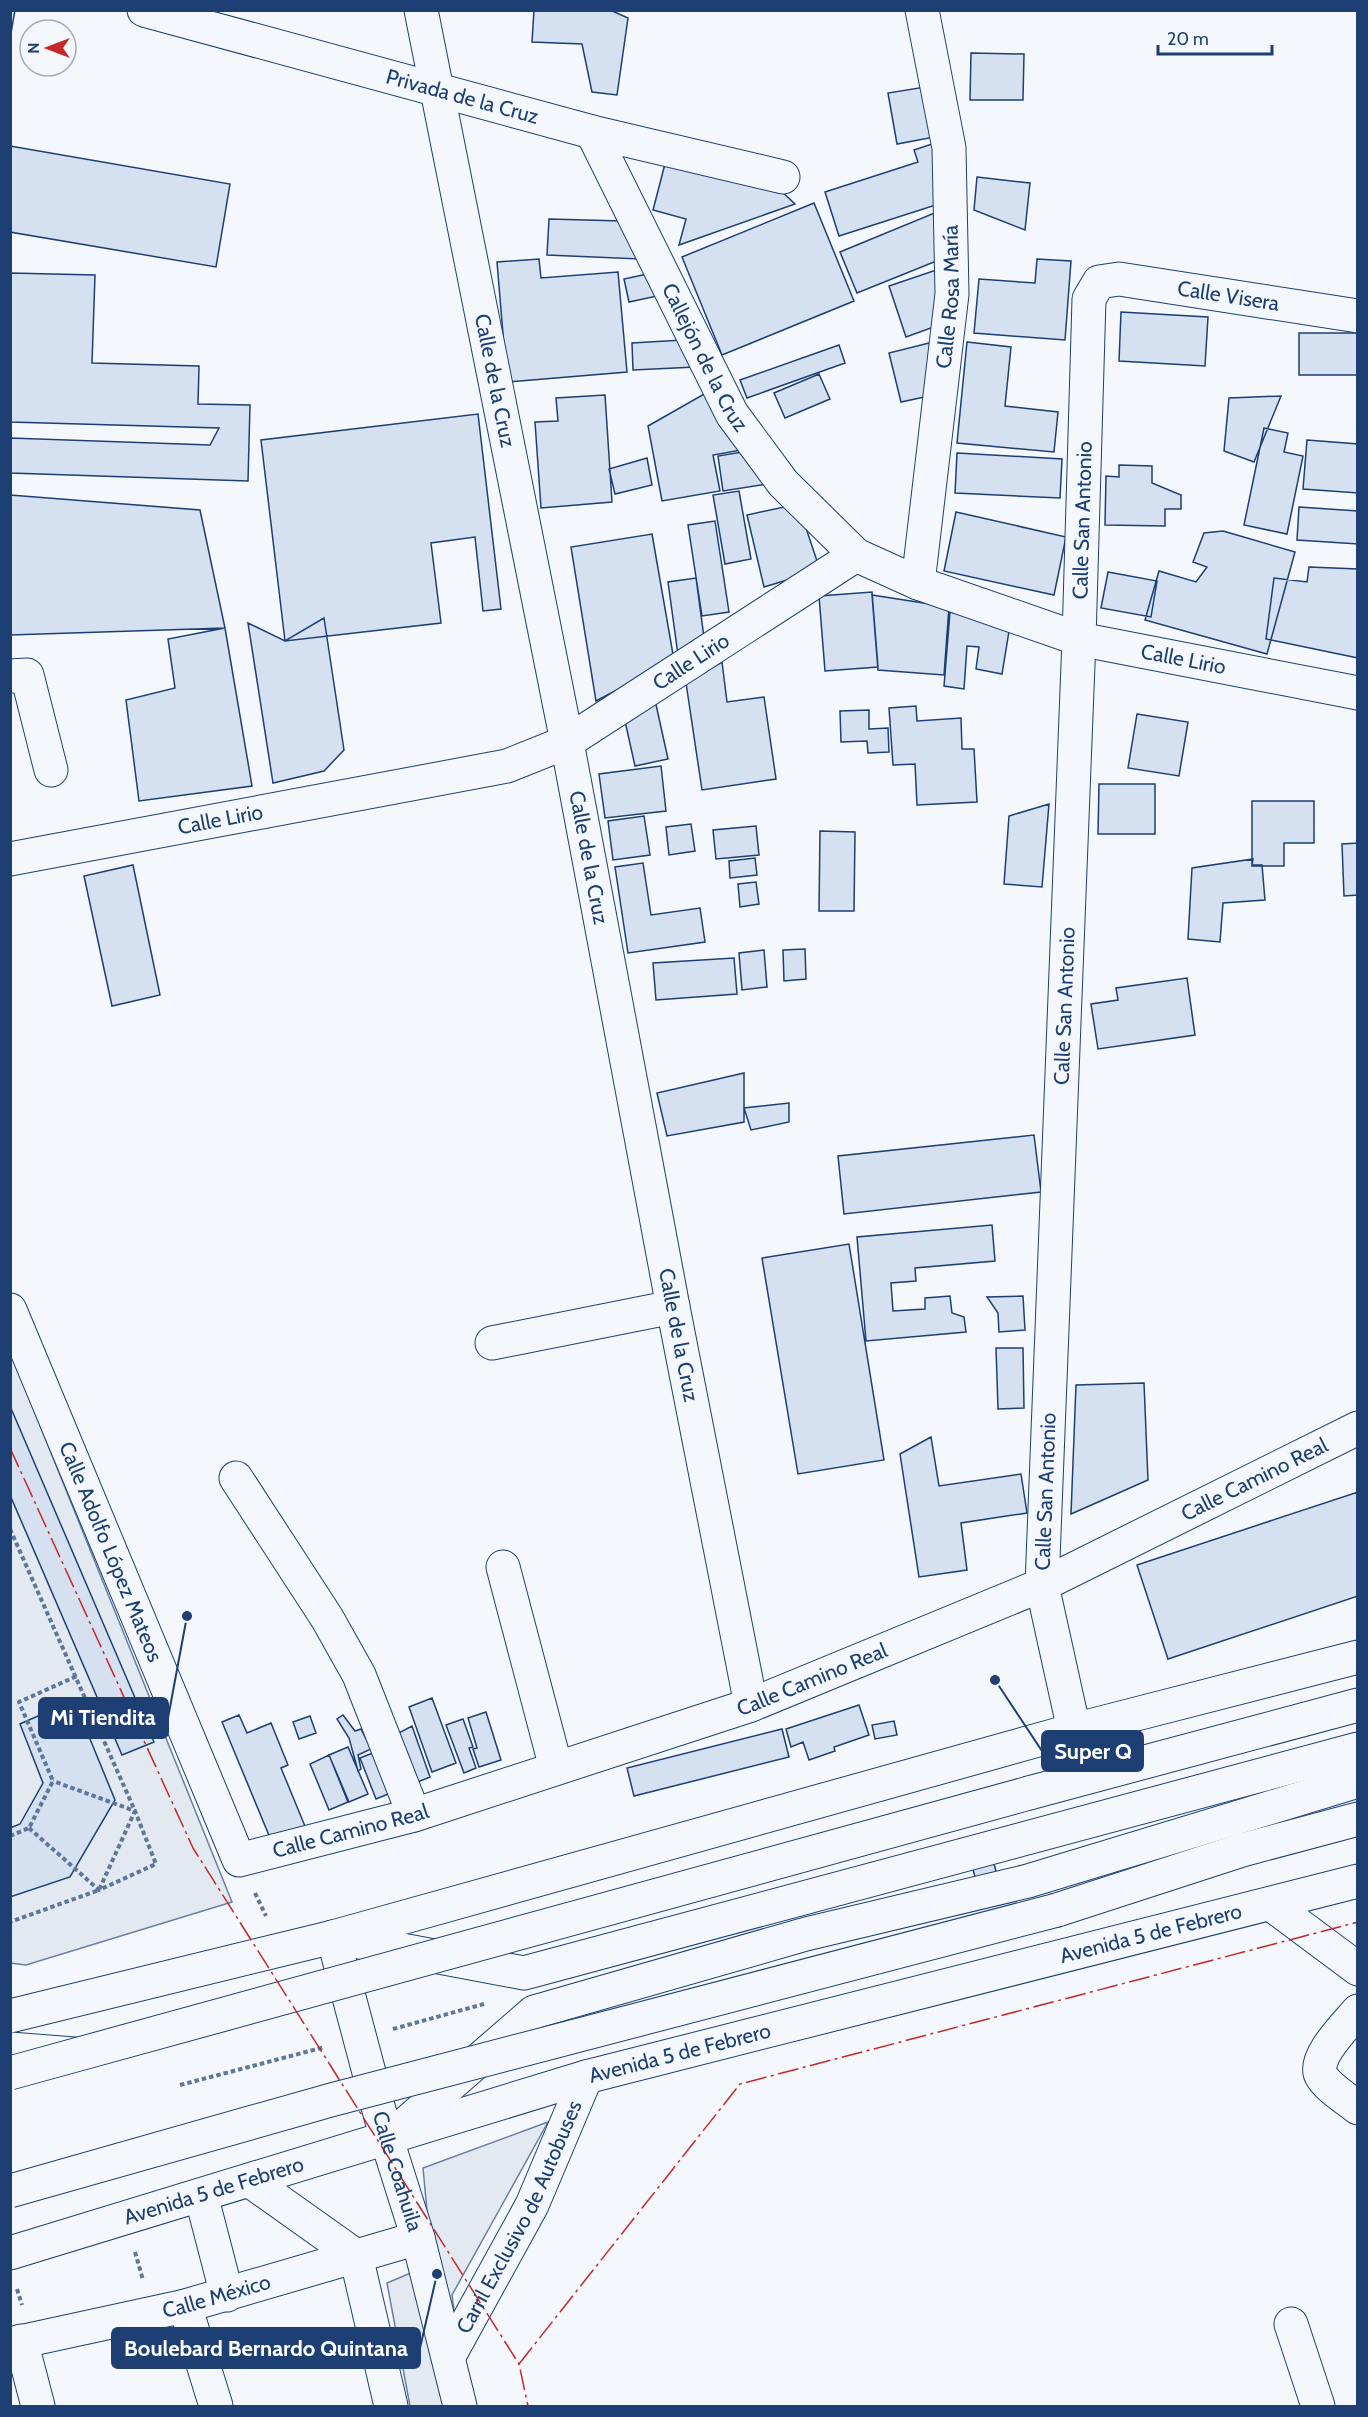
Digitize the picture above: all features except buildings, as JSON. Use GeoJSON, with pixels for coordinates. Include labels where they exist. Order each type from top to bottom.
{"type":"FeatureCollection","features":[{"type":"Feature","properties":{"kind":"main road","name":"Calle de la Cruz"},"geometry":{"type":"LineString","coordinates":[[421,10],[567,742],[673,1307],[751,1705]]}},
{"type":"Feature","properties":{"kind":"main road","name":"Calle Rosa María"},"geometry":{"type":"LineString","coordinates":[[918,583],[952,294],[949,148],[922,10]]}},
{"type":"Feature","properties":{"kind":"main road","name":"Privada de la Cruz"},"geometry":{"type":"LineString","coordinates":[[146,11],[592,132],[783,177]]}},
{"type":"Feature","properties":{"kind":"main road","name":"Callejón de la Cruz"},"geometry":{"type":"LineString","coordinates":[[592,132],[732,414],[783,483],[855,555]]}},
{"type":"Feature","properties":{"kind":"main road","name":"Calle Visera"},"geometry":{"type":"LineString","coordinates":[[1100,282],[1119,279],[1358,316]]}},
{"type":"Feature","properties":{"kind":"main road","name":"Calle San Antonio"},"geometry":{"type":"LineString","coordinates":[[1074,1730],[1042,1585],[1079,639],[1089,299],[1100,282]]}},
{"type":"Feature","properties":{"kind":"main road","name":"Calle Lirio"},"geometry":{"type":"LineString","coordinates":[[10,859],[507,766],[567,742],[855,555],[918,583],[1079,639],[1358,693]]}},
{"type":"Feature","properties":{"kind":"main road"},"geometry":{"type":"LineString","coordinates":[[10,676],[27,675],[51,770]]}},
{"type":"Feature","properties":{"kind":"main road"},"geometry":{"type":"LineString","coordinates":[[492,1343],[673,1307]]}},
{"type":"Feature","properties":{"kind":"main road","name":"Calle Adolfo López Mateos"},"geometry":{"type":"LineString","coordinates":[[10,1310],[239,1860]]}},
{"type":"Feature","properties":{"kind":"main road","name":"Calle Camino Real"},"geometry":{"type":"LineString","coordinates":[[239,1860],[414,1815],[751,1705],[1042,1585],[1358,1428]]}},
{"type":"Feature","properties":{"kind":"main road"},"geometry":{"type":"LineString","coordinates":[[236,1478],[327,1618],[359,1675],[414,1815]]}},
{"type":"Feature","properties":{"kind":"main road"},"geometry":{"type":"LineString","coordinates":[[503,1567],[556,1768]]}},
{"type":"Feature","properties":{"kind":"main road"},"geometry":{"type":"LineString","coordinates":[[10,2016],[333,1937],[1074,1730],[1358,1657]]}},
{"type":"Feature","properties":{"kind":"main road"},"geometry":{"type":"LineString","coordinates":[[10,2073],[1358,1705]]}},
{"type":"Feature","properties":{"kind":"main road"},"geometry":{"type":"LineString","coordinates":[[333,1937],[524,1973],[1358,1749]]}},
{"type":"Feature","properties":{"kind":"main road"},"geometry":{"type":"LineString","coordinates":[[387,2140],[534,2012],[807,1934],[1028,1881],[1358,1781]]}},
{"type":"Feature","properties":{"kind":"main road","name":"Avenida 5 de Febrero"},"geometry":{"type":"LineString","coordinates":[[10,2191],[331,2100],[1057,1910],[1242,1850],[1358,1819]]}},
{"type":"Feature","properties":{"kind":"main road","name":"Avenida 5 de Febrero"},"geometry":{"type":"LineString","coordinates":[[10,2253],[387,2140],[586,2077],[1272,1905],[1358,1881]]}},
{"type":"Feature","properties":{"kind":"main road"},"geometry":{"type":"LineString","coordinates":[[1272,1905],[1358,1969]]}},
{"type":"Feature","properties":{"kind":"main road","name":"Calle Coahuila"},"geometry":{"type":"LineString","coordinates":[[333,1937],[387,2140],[418,2238],[460,2406]]}},
{"type":"Feature","properties":{"kind":"main road"},"geometry":{"type":"LineString","coordinates":[[10,2002],[55,2004]]}},
{"type":"Feature","properties":{"kind":"main road"},"geometry":{"type":"LineString","coordinates":[[1358,2011],[1321,2057],[1318,2067],[1321,2077],[1358,2108]]}},
{"type":"Feature","properties":{"kind":"main road"},"geometry":{"type":"LineString","coordinates":[[10,2049],[75,2054]]}},
{"type":"Feature","properties":{"kind":"main road","name":"Carril Exclusivo de Autobuses"},"geometry":{"type":"LineString","coordinates":[[449,2356],[532,2205],[586,2077]]}},
{"type":"Feature","properties":{"kind":"main road"},"geometry":{"type":"LineString","coordinates":[[249,2180],[356,2256],[391,2406]]}},
{"type":"Feature","properties":{"kind":"main road"},"geometry":{"type":"LineString","coordinates":[[201,2195],[227,2295]]}},
{"type":"Feature","properties":{"kind":"main road","name":"Calle México"},"geometry":{"type":"LineString","coordinates":[[16,2343],[185,2306],[418,2238]]}},
{"type":"Feature","properties":{"kind":"main road"},"geometry":{"type":"LineString","coordinates":[[185,2306],[216,2406]]}},
{"type":"Feature","properties":{"kind":"main road"},"geometry":{"type":"LineString","coordinates":[[1291,2324],[1318,2406]]}},
{"type":"Feature","properties":{"kind":"main road"},"geometry":{"type":"LineString","coordinates":[[16,2343],[38,2406]]}},
{"type":"Feature","properties":{"kind":"path"},"geometry":{"type":"LineString","coordinates":[[10,1529],[135,1811],[156,1864],[99,1890],[10,1922]]}},
{"type":"Feature","properties":{"kind":"path"},"geometry":{"type":"LineString","coordinates":[[76,1676],[19,1702],[53,1781],[135,1811]]}},
{"type":"Feature","properties":{"kind":"path"},"geometry":{"type":"LineString","coordinates":[[10,1836],[29,1828],[53,1781]]}},
{"type":"Feature","properties":{"kind":"path"},"geometry":{"type":"LineString","coordinates":[[99,1890],[135,1811]]}},
{"type":"Feature","properties":{"kind":"path"},"geometry":{"type":"LineString","coordinates":[[29,1828],[99,1890]]}},
{"type":"Feature","properties":{"kind":"path"},"geometry":{"type":"LineString","coordinates":[[180,2085],[496,2001]]}},
{"type":"Feature","properties":{"kind":"path"},"geometry":{"type":"LineString","coordinates":[[134,2246],[145,2286]]}},
{"type":"Feature","properties":{"kind":"shaded area"},"geometry":{"type":"Polygon","coordinates":[[[10,1351],[232,1902],[26,1965],[10,1963],[10,1351]]]}},
{"type":"Feature","properties":{"kind":"shaded area"},"geometry":{"type":"Polygon","coordinates":[[[548,2122],[452,2295],[467,2406],[410,2406],[387,2283],[432,2264],[423,2168],[548,2122]]]}},
{"type":"Feature","properties":{"kind":"power"},"geometry":{"type":"LineString","coordinates":[[10,1448],[193,1848],[519,2364],[528,2406]]}},
{"type":"Feature","properties":{"kind":"power"},"geometry":{"type":"LineString","coordinates":[[519,2364],[740,2084],[1358,1922]]}},
{"type":"Feature","properties":{"kind":"place","name":"Mi Tiendita"},"geometry":{"type":"Point","coordinates":[187,1616]}},
{"type":"Feature","properties":{"kind":"place","name":"Super Q"},"geometry":{"type":"Point","coordinates":[995,1680]}},
{"type":"Feature","properties":{"kind":"place","name":"Boulebard Bernardo Quintana"},"geometry":{"type":"Point","coordinates":[437,2274]}}]}
